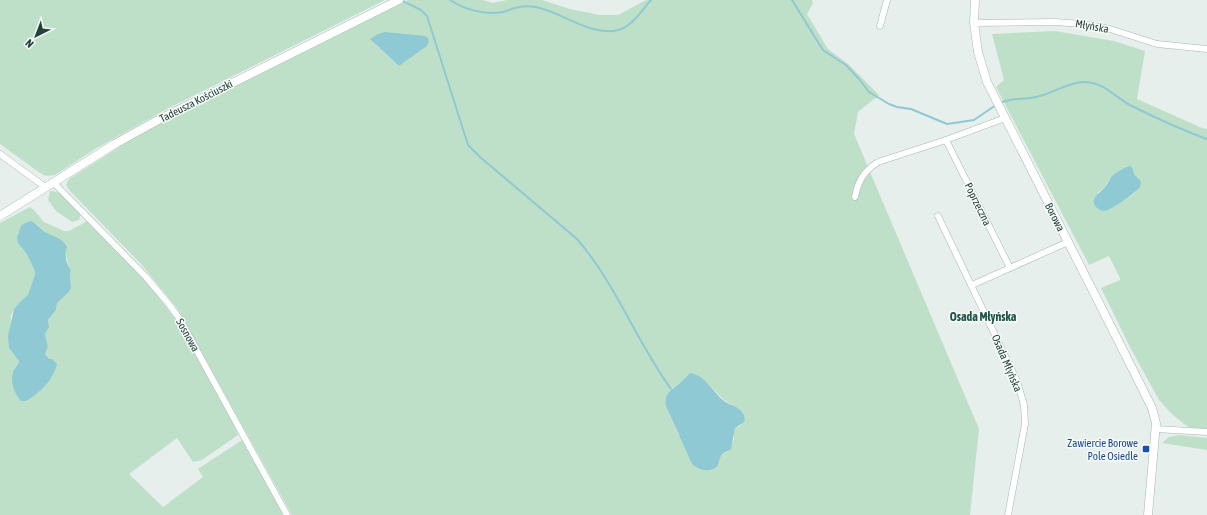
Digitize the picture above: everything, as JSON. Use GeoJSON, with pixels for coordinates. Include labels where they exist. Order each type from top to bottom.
{"type":"FeatureCollection","features":[{"type":"Feature","properties":{"kind":"street","name":"Tadeusza Kościuszki"},"geometry":{"type":"LineString","coordinates":[[0,216],[113,145],[174,111],[399,0]]}},
{"type":"Feature","properties":{"kind":"street"},"geometry":{"type":"LineString","coordinates":[[880,26],[887,0]]}},
{"type":"Feature","properties":{"kind":"street","name":"Borowa"},"geometry":{"type":"LineString","coordinates":[[975,0],[974,23],[978,52],[987,82],[1148,399],[1155,418],[1156,429],[1148,515]]}},
{"type":"Feature","properties":{"kind":"street","name":"Młyńska"},"geometry":{"type":"LineString","coordinates":[[974,23],[1055,22],[1082,24],[1110,29],[1157,44],[1207,49]]}},
{"type":"Feature","properties":{"kind":"street"},"geometry":{"type":"LineString","coordinates":[[855,197],[857,187],[862,177],[869,168],[878,162],[946,140],[1003,114]]}},
{"type":"Feature","properties":{"kind":"street","name":"Poprzeczna"},"geometry":{"type":"LineString","coordinates":[[946,140],[1010,268]]}},
{"type":"Feature","properties":{"kind":"street","name":"Sosnowa"},"geometry":{"type":"LineString","coordinates":[[0,154],[49,184],[146,277],[168,303],[179,318],[287,515]]}},
{"type":"Feature","properties":{"kind":"street","name":"Osada Młyńska"},"geometry":{"type":"LineString","coordinates":[[938,216],[1017,381],[1024,406],[1025,424],[1008,515]]}},
{"type":"Feature","properties":{"kind":"street"},"geometry":{"type":"LineString","coordinates":[[972,285],[1068,242]]}},
{"type":"Feature","properties":{"kind":"street"},"geometry":{"type":"LineString","coordinates":[[1156,429],[1207,432]]}},
{"type":"Feature","properties":{"kind":"green space"},"geometry":{"type":"Polygon","coordinates":[[[0,0],[385,0],[167,109],[95,149],[55,175],[46,176],[0,144],[0,0]]]}},
{"type":"Feature","properties":{"kind":"green space"},"geometry":{"type":"Polygon","coordinates":[[[408,0],[483,0],[492,3],[507,0],[542,0],[570,9],[600,15],[618,15],[646,0],[812,0],[813,3],[807,14],[828,49],[848,64],[879,95],[858,112],[854,134],[979,429],[970,515],[292,515],[177,308],[141,264],[69,190],[66,185],[69,179],[140,134],[408,0]],[[429,42],[376,45],[399,66],[427,46],[429,42]],[[683,380],[671,389],[665,401],[678,434],[718,464],[721,456],[728,452],[734,439],[735,428],[740,426],[745,417],[743,412],[724,400],[705,381],[683,380]]]}},
{"type":"Feature","properties":{"kind":"green space"},"geometry":{"type":"Polygon","coordinates":[[[1055,31],[1114,41],[1145,51],[1137,99],[1207,129],[1207,430],[1194,429],[1187,426],[1174,416],[1159,400],[1131,349],[1101,288],[1120,280],[1120,278],[1109,256],[1089,265],[996,87],[1004,80],[992,34],[1055,31]],[[1122,169],[1111,177],[1104,188],[1097,193],[1122,201],[1134,193],[1140,185],[1141,181],[1134,174],[1122,169]]]}},
{"type":"Feature","properties":{"kind":"green space"},"geometry":{"type":"Polygon","coordinates":[[[50,191],[59,193],[71,203],[81,214],[79,220],[72,222],[56,211],[48,200],[50,191]]]}},
{"type":"Feature","properties":{"kind":"green space"},"geometry":{"type":"Polygon","coordinates":[[[30,207],[44,222],[64,231],[69,231],[87,221],[144,280],[175,319],[233,422],[238,435],[202,460],[193,462],[177,438],[129,474],[163,507],[203,477],[198,469],[242,440],[284,515],[0,515],[0,223],[30,207]],[[37,224],[18,243],[26,253],[35,274],[28,296],[19,303],[11,315],[9,348],[19,361],[18,365],[14,369],[51,360],[45,354],[48,347],[45,334],[49,327],[48,320],[56,310],[57,303],[68,293],[71,288],[71,270],[65,251],[37,224]]]}},
{"type":"Feature","properties":{"kind":"green space"},"geometry":{"type":"Polygon","coordinates":[[[1179,435],[1207,438],[1207,450],[1162,443],[1169,437],[1179,435]]]}},
{"type":"Feature","properties":{"kind":"water"},"geometry":{"type":"Polygon","coordinates":[[[385,32],[425,36],[428,38],[429,42],[427,46],[399,66],[370,39],[385,32]]]}},
{"type":"Feature","properties":{"kind":"water"},"geometry":{"type":"Polygon","coordinates":[[[1130,166],[1133,169],[1134,174],[1141,181],[1140,187],[1129,197],[1112,208],[1104,211],[1096,207],[1094,204],[1094,199],[1106,186],[1111,177],[1120,170],[1130,166]]]}},
{"type":"Feature","properties":{"kind":"water"},"geometry":{"type":"Polygon","coordinates":[[[31,221],[45,232],[63,241],[67,247],[66,259],[71,270],[71,288],[68,293],[57,303],[56,310],[48,320],[49,327],[45,334],[48,347],[45,354],[49,359],[52,359],[57,364],[55,370],[49,381],[41,390],[26,401],[21,401],[14,390],[12,382],[14,370],[19,361],[9,348],[8,336],[14,309],[28,295],[35,274],[26,253],[18,243],[17,238],[21,226],[31,221]]]}},
{"type":"Feature","properties":{"kind":"water"},"geometry":{"type":"Polygon","coordinates":[[[690,373],[700,377],[724,401],[739,409],[743,413],[745,419],[744,422],[735,428],[731,449],[722,455],[718,465],[715,468],[709,470],[698,468],[692,464],[666,406],[666,397],[668,394],[690,373]]]}},
{"type":"Feature","properties":{"kind":"waterway"},"geometry":{"type":"LineString","coordinates":[[401,0],[421,10],[427,16],[468,145],[480,157],[577,239],[591,256],[615,294],[647,352],[671,389]]}},
{"type":"Feature","properties":{"kind":"waterway"},"geometry":{"type":"LineString","coordinates":[[450,0],[462,7],[489,13],[503,12],[520,7],[536,7],[587,27],[608,31],[618,30],[628,25],[651,0]]}},
{"type":"Feature","properties":{"kind":"waterway"},"geometry":{"type":"LineString","coordinates":[[792,0],[823,50],[846,65],[869,92],[889,104],[911,109],[947,124],[974,120],[996,105]]}},
{"type":"Feature","properties":{"kind":"waterway"},"geometry":{"type":"LineString","coordinates":[[1000,103],[1009,100],[1042,96],[1065,86],[1090,82],[1104,87],[1128,104],[1179,128],[1207,139]]}},
{"type":"Feature","properties":{"kind":"place","name":"Zawiercie Borowe Pole Osiedle"},"geometry":{"type":"Point","coordinates":[1146,449]}},
{"type":"Feature","properties":{"kind":"district","name":"Osada Młyńska"},"geometry":{"type":"Point","coordinates":[983,317]}}]}
